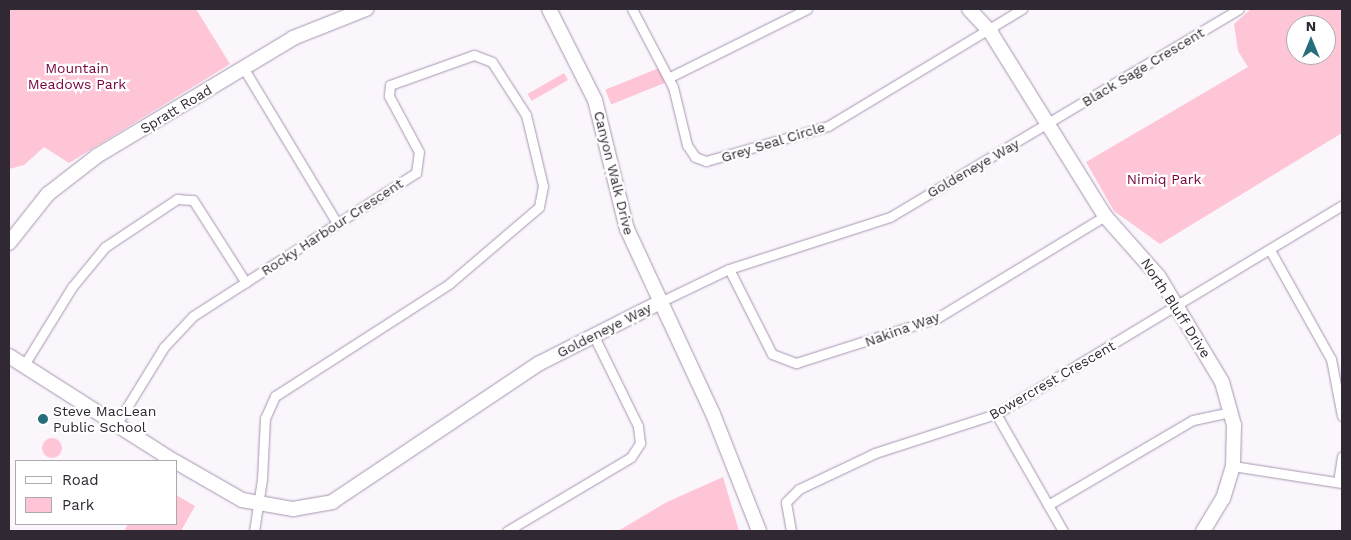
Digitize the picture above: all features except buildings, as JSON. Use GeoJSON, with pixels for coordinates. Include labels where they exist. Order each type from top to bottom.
{"type":"FeatureCollection","features":[{"type":"Feature","properties":{"kind":"street","name":"Spratt Road"},"geometry":{"type":"LineString","coordinates":[[9,243],[39,203],[77,169],[293,38],[366,9]]}},
{"type":"Feature","properties":{"kind":"street","name":"Canyon Walk Drive"},"geometry":{"type":"LineString","coordinates":[[549,9],[595,100],[627,230],[713,414],[759,531]]}},
{"type":"Feature","properties":{"kind":"street","name":"Grey Seal Circle"},"geometry":{"type":"LineString","coordinates":[[632,9],[670,78],[687,145],[695,157],[712,160],[828,126],[988,29]]}},
{"type":"Feature","properties":{"kind":"street"},"geometry":{"type":"LineString","coordinates":[[670,78],[806,9]]}},
{"type":"Feature","properties":{"kind":"street","name":"North Bluff Drive"},"geometry":{"type":"LineString","coordinates":[[969,9],[988,29],[1046,125],[1105,216],[1153,268],[1219,376],[1232,412],[1233,466],[1223,498],[1203,531]]}},
{"type":"Feature","properties":{"kind":"street"},"geometry":{"type":"LineString","coordinates":[[988,29],[1022,9]]}},
{"type":"Feature","properties":{"kind":"street","name":"Black Sage Crescent"},"geometry":{"type":"LineString","coordinates":[[1046,125],[1239,9]]}},
{"type":"Feature","properties":{"kind":"street","name":"Rocky Harbour Crescent"},"geometry":{"type":"LineString","coordinates":[[116,425],[164,347],[193,316],[246,283],[419,167],[419,152],[389,96],[390,85],[474,55],[492,62],[526,115],[543,186],[539,208],[449,284],[275,396],[265,418],[259,504]]}},
{"type":"Feature","properties":{"kind":"street"},"geometry":{"type":"LineString","coordinates":[[244,69],[337,223]]}},
{"type":"Feature","properties":{"kind":"street","name":"Goldeneye Way"},"geometry":{"type":"LineString","coordinates":[[178,464],[234,497],[259,504],[293,509],[332,502],[540,363],[593,334],[729,269],[890,217],[1046,125]]}},
{"type":"Feature","properties":{"kind":"street"},"geometry":{"type":"LineString","coordinates":[[24,365],[99,253],[143,218],[177,199],[189,198],[198,206],[246,283]]}},
{"type":"Feature","properties":{"kind":"street","name":"Bowercrest Crescent"},"geometry":{"type":"LineString","coordinates":[[791,531],[786,502],[799,489],[875,453],[996,414],[1342,206]]}},
{"type":"Feature","properties":{"kind":"street","name":"Nakina Way"},"geometry":{"type":"LineString","coordinates":[[729,269],[772,354],[796,363],[937,318],[1105,216]]}},
{"type":"Feature","properties":{"kind":"street"},"geometry":{"type":"LineString","coordinates":[[1270,250],[1309,316],[1339,373],[1342,416]]}},
{"type":"Feature","properties":{"kind":"street"},"geometry":{"type":"LineString","coordinates":[[508,531],[631,458],[640,443],[638,426],[593,334]]}},
{"type":"Feature","properties":{"kind":"street","name":"Goldeneye Way"},"geometry":{"type":"LineString","coordinates":[[9,356],[172,460]]}},
{"type":"Feature","properties":{"kind":"street"},"geometry":{"type":"LineString","coordinates":[[1048,505],[1193,420],[1232,412]]}},
{"type":"Feature","properties":{"kind":"street"},"geometry":{"type":"LineString","coordinates":[[996,414],[1063,531]]}},
{"type":"Feature","properties":{"kind":"street"},"geometry":{"type":"LineString","coordinates":[[1233,466],[1340,482],[1342,456]]}},
{"type":"Feature","properties":{"kind":"street"},"geometry":{"type":"LineString","coordinates":[[254,531],[259,504]]}},
{"type":"Feature","properties":{"kind":"green space","name":"Mountain Meadows Park"},"geometry":{"type":"Polygon","coordinates":[[[9,9],[196,9],[230,64],[69,163],[44,147],[24,165],[9,169],[9,9]]]}},
{"type":"Feature","properties":{"kind":"green space","name":"Nimiq Park"},"geometry":{"type":"Polygon","coordinates":[[[1251,9],[1342,9],[1342,133],[1160,244],[1114,211],[1086,162],[1248,67],[1238,51],[1234,24],[1251,9]]]}},
{"type":"Feature","properties":{"kind":"green space"},"geometry":{"type":"Polygon","coordinates":[[[659,68],[665,83],[611,105],[605,90],[659,68]]]}},
{"type":"Feature","properties":{"kind":"green space"},"geometry":{"type":"Polygon","coordinates":[[[564,73],[568,80],[532,101],[528,94],[564,73]]]}},
{"type":"Feature","properties":{"kind":"green space"},"geometry":{"type":"Polygon","coordinates":[[[52,438],[59,441],[62,448],[59,455],[52,458],[45,455],[42,448],[45,441],[52,438]]]}},
{"type":"Feature","properties":{"kind":"green space"},"geometry":{"type":"Polygon","coordinates":[[[723,477],[739,531],[618,531],[667,502],[723,477]]]}},
{"type":"Feature","properties":{"kind":"green space"},"geometry":{"type":"Polygon","coordinates":[[[178,496],[195,506],[181,531],[124,531],[127,525],[178,525],[178,496]]]}},
{"type":"Feature","properties":{"kind":"place","name":"Steve MacLean Public School"},"geometry":{"type":"Point","coordinates":[43,419]}}]}
